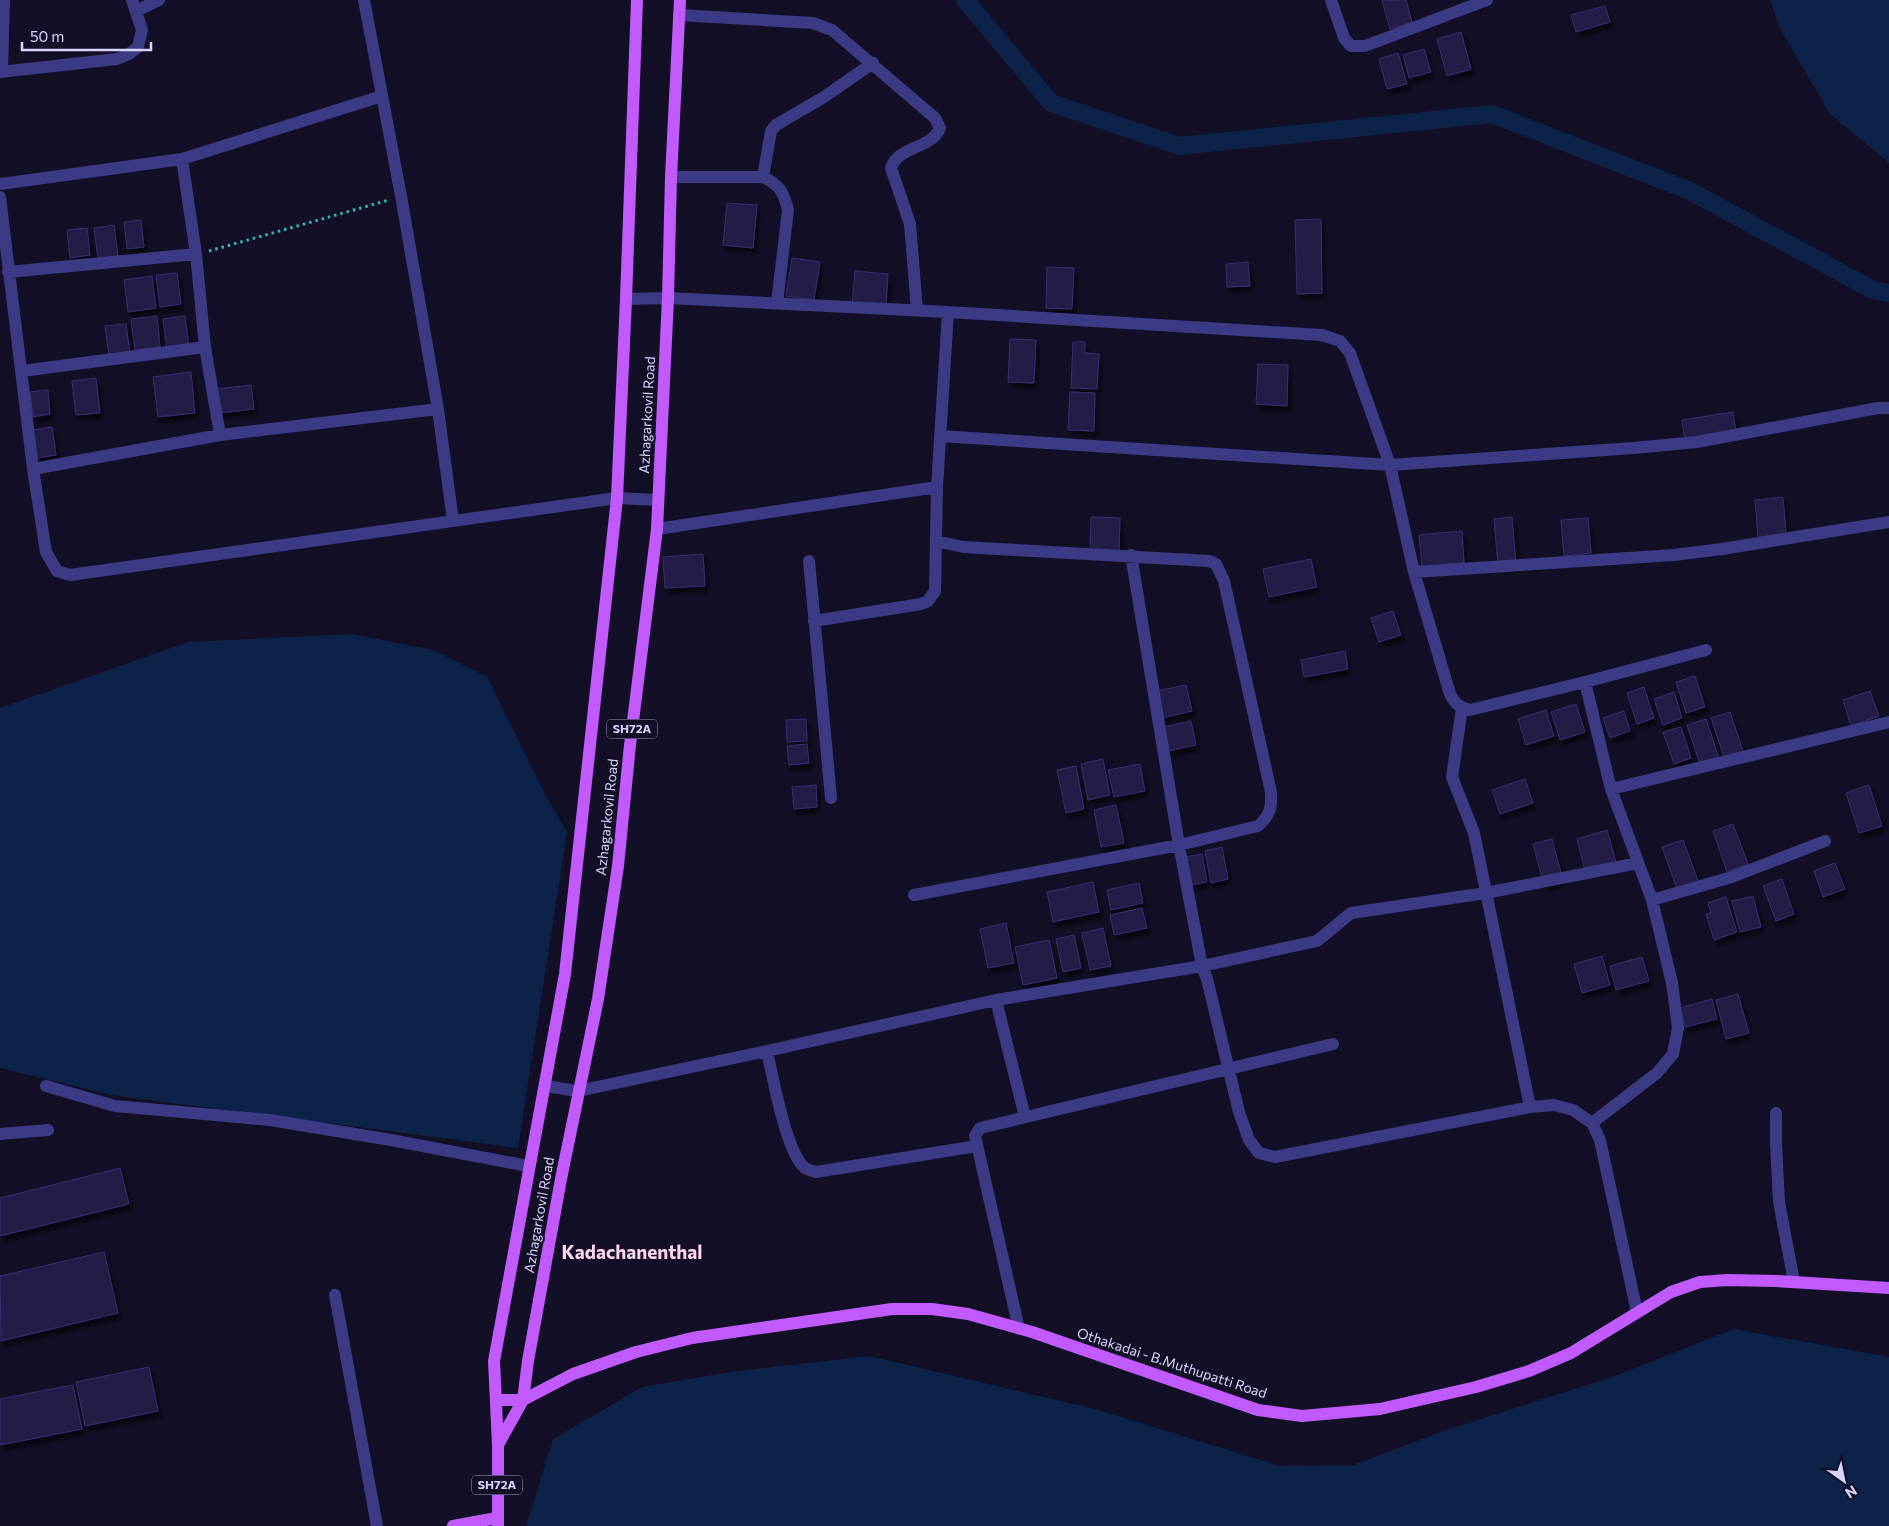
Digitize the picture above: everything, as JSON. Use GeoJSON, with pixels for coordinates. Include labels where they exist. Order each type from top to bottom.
{"type":"FeatureCollection","features":[{"type":"Feature","properties":{"kind":"main road","name":"Azhagarkovil Road"},"geometry":{"type":"LineString","coordinates":[[498,1522],[498,1445],[494,1361],[528,1166],[545,1086],[565,974],[616,498],[626,299],[637,0]]}},
{"type":"Feature","properties":{"kind":"main road","name":"Azhagarkovil Road"},"geometry":{"type":"LineString","coordinates":[[498,1445],[523,1400],[531,1342],[578,1091],[598,999],[618,866],[630,745],[657,529],[680,0]]}},
{"type":"Feature","properties":{"kind":"main road","name":"Othakadai - B.Muthupatti Road"},"geometry":{"type":"LineString","coordinates":[[496,1400],[523,1400],[573,1374],[646,1350],[692,1338],[892,1309],[932,1308],[968,1314],[1019,1329],[1258,1410],[1302,1416],[1380,1409],[1476,1387],[1529,1371],[1571,1353],[1671,1292],[1700,1282],[1727,1280],[1794,1282],[1889,1288]]}},
{"type":"Feature","properties":{"kind":"main road"},"geometry":{"type":"LineString","coordinates":[[453,1526],[498,1522]]}},
{"type":"Feature","properties":{"kind":"street"},"geometry":{"type":"LineString","coordinates":[[4,0],[1,72],[117,59],[128,54],[138,47],[142,30],[134,6],[159,0]]}},
{"type":"Feature","properties":{"kind":"street"},"geometry":{"type":"LineString","coordinates":[[364,0],[401,196],[438,409],[453,520]]}},
{"type":"Feature","properties":{"kind":"street"},"geometry":{"type":"LineString","coordinates":[[1331,0],[1344,38],[1351,46],[1364,46],[1487,0]]}},
{"type":"Feature","properties":{"kind":"street"},"geometry":{"type":"LineString","coordinates":[[679,16],[813,23],[832,30],[935,118],[940,128],[938,133],[928,141],[898,156],[891,168],[910,224],[917,310]]}},
{"type":"Feature","properties":{"kind":"street"},"geometry":{"type":"LineString","coordinates":[[763,177],[771,131],[776,125],[824,97],[873,64]]}},
{"type":"Feature","properties":{"kind":"street"},"geometry":{"type":"LineString","coordinates":[[0,184],[182,159],[292,126],[382,96]]}},
{"type":"Feature","properties":{"kind":"street"},"geometry":{"type":"LineString","coordinates":[[182,159],[196,254],[206,347],[220,435]]}},
{"type":"Feature","properties":{"kind":"street"},"geometry":{"type":"LineString","coordinates":[[671,177],[763,177],[776,183],[785,198],[788,210],[777,303]]}},
{"type":"Feature","properties":{"kind":"street"},"geometry":{"type":"LineString","coordinates":[[0,198],[33,469],[46,552],[57,571],[70,574],[616,498],[657,500]]}},
{"type":"Feature","properties":{"kind":"street"},"geometry":{"type":"LineString","coordinates":[[8,272],[196,254]]}},
{"type":"Feature","properties":{"kind":"street"},"geometry":{"type":"LineString","coordinates":[[626,299],[668,298],[917,310],[1322,335],[1340,341],[1350,353],[1390,464],[1414,572],[1450,694],[1455,704],[1470,710],[1706,650]]}},
{"type":"Feature","properties":{"kind":"street"},"geometry":{"type":"LineString","coordinates":[[814,621],[921,604],[928,600],[934,591],[937,487],[948,312]]}},
{"type":"Feature","properties":{"kind":"street"},"geometry":{"type":"LineString","coordinates":[[22,371],[206,347]]}},
{"type":"Feature","properties":{"kind":"street"},"geometry":{"type":"LineString","coordinates":[[940,436],[1390,464],[1697,442],[1878,408],[1889,408]]}},
{"type":"Feature","properties":{"kind":"street"},"geometry":{"type":"LineString","coordinates":[[33,469],[220,435],[438,409]]}},
{"type":"Feature","properties":{"kind":"street"},"geometry":{"type":"LineString","coordinates":[[657,529],[937,487]]}},
{"type":"Feature","properties":{"kind":"street"},"geometry":{"type":"LineString","coordinates":[[1414,572],[1674,555],[1889,522]]}},
{"type":"Feature","properties":{"kind":"street"},"geometry":{"type":"LineString","coordinates":[[914,896],[1179,845],[1258,826],[1265,820],[1272,808],[1271,792],[1222,572],[1216,564],[1209,561],[1131,555],[963,547],[936,541]]}},
{"type":"Feature","properties":{"kind":"street"},"geometry":{"type":"LineString","coordinates":[[1131,555],[1179,845],[1202,966],[1207,979],[1239,1112],[1249,1140],[1260,1153],[1275,1157],[1530,1107],[1554,1105],[1573,1110],[1592,1124],[1600,1140],[1637,1312]]}},
{"type":"Feature","properties":{"kind":"street"},"geometry":{"type":"LineString","coordinates":[[809,561],[832,798]]}},
{"type":"Feature","properties":{"kind":"street"},"geometry":{"type":"LineString","coordinates":[[1585,682],[1611,788],[1652,900],[1672,983],[1678,1028],[1673,1054],[1657,1073],[1592,1124]]}},
{"type":"Feature","properties":{"kind":"street"},"geometry":{"type":"LineString","coordinates":[[1462,708],[1452,777],[1474,833],[1530,1107]]}},
{"type":"Feature","properties":{"kind":"street"},"geometry":{"type":"LineString","coordinates":[[1611,788],[1889,722]]}},
{"type":"Feature","properties":{"kind":"street"},"geometry":{"type":"LineString","coordinates":[[1652,900],[1732,877],[1825,841]]}},
{"type":"Feature","properties":{"kind":"street"},"geometry":{"type":"LineString","coordinates":[[545,1086],[578,1091],[996,1000],[1202,966],[1317,942],[1351,913],[1486,893],[1638,863]]}},
{"type":"Feature","properties":{"kind":"street"},"geometry":{"type":"LineString","coordinates":[[996,1000],[1024,1117]]}},
{"type":"Feature","properties":{"kind":"street"},"geometry":{"type":"LineString","coordinates":[[1019,1329],[975,1136],[980,1128],[1333,1044]]}},
{"type":"Feature","properties":{"kind":"street"},"geometry":{"type":"LineString","coordinates":[[767,1051],[788,1137],[797,1158],[805,1168],[816,1172],[977,1146]]}},
{"type":"Feature","properties":{"kind":"street"},"geometry":{"type":"LineString","coordinates":[[46,1086],[114,1106],[270,1120],[391,1140],[528,1166]]}},
{"type":"Feature","properties":{"kind":"street"},"geometry":{"type":"LineString","coordinates":[[1776,1113],[1779,1202],[1794,1282]]}},
{"type":"Feature","properties":{"kind":"street"},"geometry":{"type":"LineString","coordinates":[[0,1134],[48,1130]]}},
{"type":"Feature","properties":{"kind":"street"},"geometry":{"type":"LineString","coordinates":[[335,1295],[377,1526]]}},
{"type":"Feature","properties":{"kind":"path"},"geometry":{"type":"LineString","coordinates":[[196,254],[401,196]]}},
{"type":"Feature","properties":{"kind":"water"},"geometry":{"type":"Polygon","coordinates":[[[1770,0],[1889,0],[1889,163],[1830,114],[1779,27],[1770,0]]]}},
{"type":"Feature","properties":{"kind":"water"},"geometry":{"type":"Polygon","coordinates":[[[352,634],[433,650],[487,677],[546,796],[567,832],[518,1148],[111,1095],[0,1068],[0,708],[188,642],[352,634]]]}},
{"type":"Feature","properties":{"kind":"water"},"geometry":{"type":"Polygon","coordinates":[[[1733,1329],[1889,1357],[1889,1526],[526,1526],[553,1439],[642,1387],[730,1372],[869,1356],[1099,1410],[1279,1466],[1353,1465],[1443,1431],[1615,1376],[1733,1329]]]}},
{"type":"Feature","properties":{"kind":"building"},"geometry":{"type":"Polygon","coordinates":[[[1382,0],[1406,0],[1412,22],[1390,29],[1382,0]]]}},
{"type":"Feature","properties":{"kind":"building"},"geometry":{"type":"Polygon","coordinates":[[[1605,6],[1610,22],[1576,32],[1571,15],[1605,6]]]}},
{"type":"Feature","properties":{"kind":"building"},"geometry":{"type":"Polygon","coordinates":[[[1461,32],[1471,69],[1447,76],[1437,39],[1461,32]]]}},
{"type":"Feature","properties":{"kind":"building"},"geometry":{"type":"Polygon","coordinates":[[[1424,49],[1431,72],[1409,78],[1403,55],[1424,49]]]}},
{"type":"Feature","properties":{"kind":"building"},"geometry":{"type":"Polygon","coordinates":[[[1398,53],[1407,84],[1387,89],[1379,59],[1398,53]]]}},
{"type":"Feature","properties":{"kind":"building"},"geometry":{"type":"Polygon","coordinates":[[[727,203],[757,205],[753,248],[723,245],[727,203]]]}},
{"type":"Feature","properties":{"kind":"building"},"geometry":{"type":"Polygon","coordinates":[[[1321,219],[1322,293],[1297,294],[1295,220],[1321,219]]]}},
{"type":"Feature","properties":{"kind":"building"},"geometry":{"type":"Polygon","coordinates":[[[141,220],[144,247],[127,249],[124,222],[141,220]]]}},
{"type":"Feature","properties":{"kind":"building"},"geometry":{"type":"Polygon","coordinates":[[[114,225],[118,256],[98,259],[94,228],[114,225]]]}},
{"type":"Feature","properties":{"kind":"building"},"geometry":{"type":"Polygon","coordinates":[[[87,228],[90,255],[70,258],[67,230],[87,228]]]}},
{"type":"Feature","properties":{"kind":"building"},"geometry":{"type":"Polygon","coordinates":[[[792,258],[820,262],[814,300],[786,296],[792,258]]]}},
{"type":"Feature","properties":{"kind":"building"},"geometry":{"type":"Polygon","coordinates":[[[1248,262],[1250,286],[1227,287],[1226,264],[1248,262]]]}},
{"type":"Feature","properties":{"kind":"building"},"geometry":{"type":"Polygon","coordinates":[[[1047,267],[1074,268],[1072,309],[1046,308],[1047,267]]]}},
{"type":"Feature","properties":{"kind":"building"},"geometry":{"type":"Polygon","coordinates":[[[855,271],[888,274],[886,306],[852,304],[855,271]]]}},
{"type":"Feature","properties":{"kind":"building"},"geometry":{"type":"Polygon","coordinates":[[[177,273],[181,304],[160,307],[156,275],[177,273]]]}},
{"type":"Feature","properties":{"kind":"building"},"geometry":{"type":"Polygon","coordinates":[[[152,276],[156,308],[128,312],[124,280],[152,276]]]}},
{"type":"Feature","properties":{"kind":"building"},"geometry":{"type":"Polygon","coordinates":[[[157,316],[160,347],[135,350],[131,319],[157,316]]]}},
{"type":"Feature","properties":{"kind":"building"},"geometry":{"type":"Polygon","coordinates":[[[185,316],[189,347],[167,349],[163,319],[185,316]]]}},
{"type":"Feature","properties":{"kind":"building"},"geometry":{"type":"Polygon","coordinates":[[[126,324],[130,354],[109,356],[105,326],[126,324]]]}},
{"type":"Feature","properties":{"kind":"building"},"geometry":{"type":"Polygon","coordinates":[[[1010,339],[1036,340],[1034,383],[1008,382],[1010,339]]]}},
{"type":"Feature","properties":{"kind":"building"},"geometry":{"type":"Polygon","coordinates":[[[1073,342],[1085,342],[1085,353],[1099,354],[1097,389],[1071,388],[1073,342]]]}},
{"type":"Feature","properties":{"kind":"building"},"geometry":{"type":"Polygon","coordinates":[[[1258,364],[1288,365],[1287,406],[1256,404],[1258,364]]]}},
{"type":"Feature","properties":{"kind":"building"},"geometry":{"type":"Polygon","coordinates":[[[191,372],[195,413],[158,417],[153,377],[191,372]]]}},
{"type":"Feature","properties":{"kind":"building"},"geometry":{"type":"Polygon","coordinates":[[[96,378],[100,413],[76,415],[72,381],[96,378]]]}},
{"type":"Feature","properties":{"kind":"building"},"geometry":{"type":"Polygon","coordinates":[[[251,385],[254,409],[219,413],[216,389],[251,385]]]}},
{"type":"Feature","properties":{"kind":"building"},"geometry":{"type":"Polygon","coordinates":[[[48,390],[50,414],[33,417],[30,392],[48,390]]]}},
{"type":"Feature","properties":{"kind":"building"},"geometry":{"type":"Polygon","coordinates":[[[1070,392],[1095,393],[1094,431],[1068,430],[1070,392]]]}},
{"type":"Feature","properties":{"kind":"building"},"geometry":{"type":"Polygon","coordinates":[[[1733,412],[1736,432],[1685,440],[1682,420],[1733,412]]]}},
{"type":"Feature","properties":{"kind":"building"},"geometry":{"type":"Polygon","coordinates":[[[52,427],[56,455],[37,458],[33,430],[52,427]]]}},
{"type":"Feature","properties":{"kind":"building"},"geometry":{"type":"Polygon","coordinates":[[[1783,497],[1786,534],[1758,537],[1755,500],[1783,497]]]}},
{"type":"Feature","properties":{"kind":"building"},"geometry":{"type":"Polygon","coordinates":[[[1091,517],[1120,518],[1119,552],[1090,551],[1091,517]]]}},
{"type":"Feature","properties":{"kind":"building"},"geometry":{"type":"Polygon","coordinates":[[[1512,517],[1516,564],[1498,565],[1494,519],[1512,517]]]}},
{"type":"Feature","properties":{"kind":"building"},"geometry":{"type":"Polygon","coordinates":[[[1588,518],[1591,553],[1564,556],[1561,520],[1588,518]]]}},
{"type":"Feature","properties":{"kind":"building"},"geometry":{"type":"Polygon","coordinates":[[[1462,531],[1464,563],[1422,567],[1419,535],[1462,531]]]}},
{"type":"Feature","properties":{"kind":"building"},"geometry":{"type":"Polygon","coordinates":[[[703,554],[705,586],[665,588],[663,557],[703,554]]]}},
{"type":"Feature","properties":{"kind":"building"},"geometry":{"type":"Polygon","coordinates":[[[1311,559],[1317,587],[1269,597],[1263,569],[1311,559]]]}},
{"type":"Feature","properties":{"kind":"building"},"geometry":{"type":"Polygon","coordinates":[[[1393,611],[1401,635],[1379,642],[1371,618],[1393,611]]]}},
{"type":"Feature","properties":{"kind":"building"},"geometry":{"type":"Polygon","coordinates":[[[1345,651],[1348,669],[1304,677],[1301,660],[1345,651]]]}},
{"type":"Feature","properties":{"kind":"building"},"geometry":{"type":"Polygon","coordinates":[[[1695,676],[1705,707],[1686,713],[1676,682],[1695,676]]]}},
{"type":"Feature","properties":{"kind":"building"},"geometry":{"type":"Polygon","coordinates":[[[1186,685],[1192,711],[1162,718],[1156,691],[1186,685]]]}},
{"type":"Feature","properties":{"kind":"building"},"geometry":{"type":"Polygon","coordinates":[[[1644,687],[1654,718],[1637,724],[1627,693],[1644,687]]]}},
{"type":"Feature","properties":{"kind":"building"},"geometry":{"type":"Polygon","coordinates":[[[1870,691],[1879,716],[1851,726],[1843,700],[1870,691]]]}},
{"type":"Feature","properties":{"kind":"building"},"geometry":{"type":"Polygon","coordinates":[[[1674,692],[1682,718],[1663,725],[1654,699],[1674,692]]]}},
{"type":"Feature","properties":{"kind":"building"},"geometry":{"type":"Polygon","coordinates":[[[1576,704],[1585,732],[1560,740],[1551,712],[1576,704]]]}},
{"type":"Feature","properties":{"kind":"building"},"geometry":{"type":"Polygon","coordinates":[[[1546,710],[1554,736],[1526,745],[1518,719],[1546,710]]]}},
{"type":"Feature","properties":{"kind":"building"},"geometry":{"type":"Polygon","coordinates":[[[1624,711],[1630,731],[1610,738],[1603,718],[1624,711]]]}},
{"type":"Feature","properties":{"kind":"building"},"geometry":{"type":"Polygon","coordinates":[[[1730,712],[1743,751],[1724,757],[1711,718],[1730,712]]]}},
{"type":"Feature","properties":{"kind":"building"},"geometry":{"type":"Polygon","coordinates":[[[806,719],[807,741],[787,742],[786,720],[806,719]]]}},
{"type":"Feature","properties":{"kind":"building"},"geometry":{"type":"Polygon","coordinates":[[[1706,719],[1719,758],[1700,764],[1687,725],[1706,719]]]}},
{"type":"Feature","properties":{"kind":"building"},"geometry":{"type":"Polygon","coordinates":[[[1191,721],[1196,745],[1168,751],[1163,727],[1191,721]]]}},
{"type":"Feature","properties":{"kind":"building"},"geometry":{"type":"Polygon","coordinates":[[[1681,727],[1691,758],[1674,764],[1663,732],[1681,727]]]}},
{"type":"Feature","properties":{"kind":"building"},"geometry":{"type":"Polygon","coordinates":[[[807,744],[809,763],[789,765],[787,746],[807,744]]]}},
{"type":"Feature","properties":{"kind":"building"},"geometry":{"type":"Polygon","coordinates":[[[1103,759],[1110,795],[1088,800],[1081,764],[1103,759]]]}},
{"type":"Feature","properties":{"kind":"building"},"geometry":{"type":"Polygon","coordinates":[[[1140,764],[1145,791],[1114,797],[1108,770],[1140,764]]]}},
{"type":"Feature","properties":{"kind":"building"},"geometry":{"type":"Polygon","coordinates":[[[1076,766],[1084,809],[1066,813],[1057,770],[1076,766]]]}},
{"type":"Feature","properties":{"kind":"building"},"geometry":{"type":"Polygon","coordinates":[[[1525,779],[1533,803],[1500,814],[1492,790],[1525,779]]]}},
{"type":"Feature","properties":{"kind":"building"},"geometry":{"type":"Polygon","coordinates":[[[816,785],[817,807],[794,809],[792,787],[816,785]]]}},
{"type":"Feature","properties":{"kind":"building"},"geometry":{"type":"Polygon","coordinates":[[[1869,785],[1882,826],[1859,833],[1846,793],[1869,785]]]}},
{"type":"Feature","properties":{"kind":"building"},"geometry":{"type":"Polygon","coordinates":[[[1116,805],[1124,843],[1101,847],[1094,810],[1116,805]]]}},
{"type":"Feature","properties":{"kind":"building"},"geometry":{"type":"Polygon","coordinates":[[[1733,824],[1748,864],[1727,872],[1713,831],[1733,824]]]}},
{"type":"Feature","properties":{"kind":"building"},"geometry":{"type":"Polygon","coordinates":[[[1607,830],[1616,862],[1585,871],[1577,839],[1607,830]]]}},
{"type":"Feature","properties":{"kind":"building"},"geometry":{"type":"Polygon","coordinates":[[[1552,839],[1563,880],[1544,885],[1533,844],[1552,839]]]}},
{"type":"Feature","properties":{"kind":"building"},"geometry":{"type":"Polygon","coordinates":[[[1683,840],[1698,881],[1677,889],[1662,847],[1683,840]]]}},
{"type":"Feature","properties":{"kind":"building"},"geometry":{"type":"Polygon","coordinates":[[[1222,847],[1228,879],[1211,883],[1205,851],[1222,847]]]}},
{"type":"Feature","properties":{"kind":"building"},"geometry":{"type":"Polygon","coordinates":[[[1202,854],[1207,882],[1191,885],[1185,857],[1202,854]]]}},
{"type":"Feature","properties":{"kind":"building"},"geometry":{"type":"Polygon","coordinates":[[[1835,863],[1845,889],[1823,897],[1814,871],[1835,863]]]}},
{"type":"Feature","properties":{"kind":"building"},"geometry":{"type":"Polygon","coordinates":[[[1782,879],[1794,914],[1776,921],[1763,886],[1782,879]]]}},
{"type":"Feature","properties":{"kind":"building"},"geometry":{"type":"Polygon","coordinates":[[[1093,882],[1099,912],[1053,922],[1047,892],[1093,882]]]}},
{"type":"Feature","properties":{"kind":"building"},"geometry":{"type":"Polygon","coordinates":[[[1139,883],[1143,903],[1111,910],[1107,890],[1139,883]]]}},
{"type":"Feature","properties":{"kind":"building"},"geometry":{"type":"Polygon","coordinates":[[[1753,896],[1761,927],[1740,932],[1732,901],[1753,896]]]}},
{"type":"Feature","properties":{"kind":"building"},"geometry":{"type":"Polygon","coordinates":[[[1726,897],[1737,932],[1714,940],[1706,914],[1711,913],[1708,903],[1726,897]]]}},
{"type":"Feature","properties":{"kind":"building"},"geometry":{"type":"Polygon","coordinates":[[[1142,908],[1147,928],[1114,935],[1110,915],[1142,908]]]}},
{"type":"Feature","properties":{"kind":"building"},"geometry":{"type":"Polygon","coordinates":[[[1006,923],[1014,963],[988,968],[980,929],[1006,923]]]}},
{"type":"Feature","properties":{"kind":"building"},"geometry":{"type":"Polygon","coordinates":[[[1103,928],[1111,966],[1090,970],[1082,933],[1103,928]]]}},
{"type":"Feature","properties":{"kind":"building"},"geometry":{"type":"Polygon","coordinates":[[[1074,935],[1081,968],[1063,972],[1056,939],[1074,935]]]}},
{"type":"Feature","properties":{"kind":"building"},"geometry":{"type":"Polygon","coordinates":[[[1049,940],[1057,978],[1023,985],[1015,947],[1049,940]]]}},
{"type":"Feature","properties":{"kind":"building"},"geometry":{"type":"Polygon","coordinates":[[[1602,956],[1610,985],[1582,993],[1574,964],[1602,956]]]}},
{"type":"Feature","properties":{"kind":"building"},"geometry":{"type":"Polygon","coordinates":[[[1642,957],[1649,981],[1616,990],[1610,966],[1642,957]]]}},
{"type":"Feature","properties":{"kind":"building"},"geometry":{"type":"Polygon","coordinates":[[[1738,994],[1749,1033],[1726,1039],[1716,1000],[1738,994]]]}},
{"type":"Feature","properties":{"kind":"building"},"geometry":{"type":"Polygon","coordinates":[[[1712,999],[1717,1019],[1685,1027],[1680,1008],[1712,999]]]}},
{"type":"Feature","properties":{"kind":"building"},"geometry":{"type":"Polygon","coordinates":[[[120,1168],[129,1204],[0,1236],[0,1198],[120,1168]]]}},
{"type":"Feature","properties":{"kind":"building"},"geometry":{"type":"Polygon","coordinates":[[[104,1252],[118,1313],[1,1341],[0,1276],[104,1252]]]}},
{"type":"Feature","properties":{"kind":"building"},"geometry":{"type":"Polygon","coordinates":[[[149,1367],[158,1411],[85,1426],[76,1382],[149,1367]]]}},
{"type":"Feature","properties":{"kind":"building"},"geometry":{"type":"Polygon","coordinates":[[[73,1385],[82,1429],[0,1445],[0,1399],[73,1385]]]}},
{"type":"Feature","properties":{"kind":"waterway"},"geometry":{"type":"LineString","coordinates":[[965,0],[1051,103],[1179,146],[1492,114],[1690,191],[1873,290],[1889,293]]}},
{"type":"Feature","properties":{"kind":"district","name":"Kadachanenthal"},"geometry":{"type":"Point","coordinates":[632,1252]}}]}
